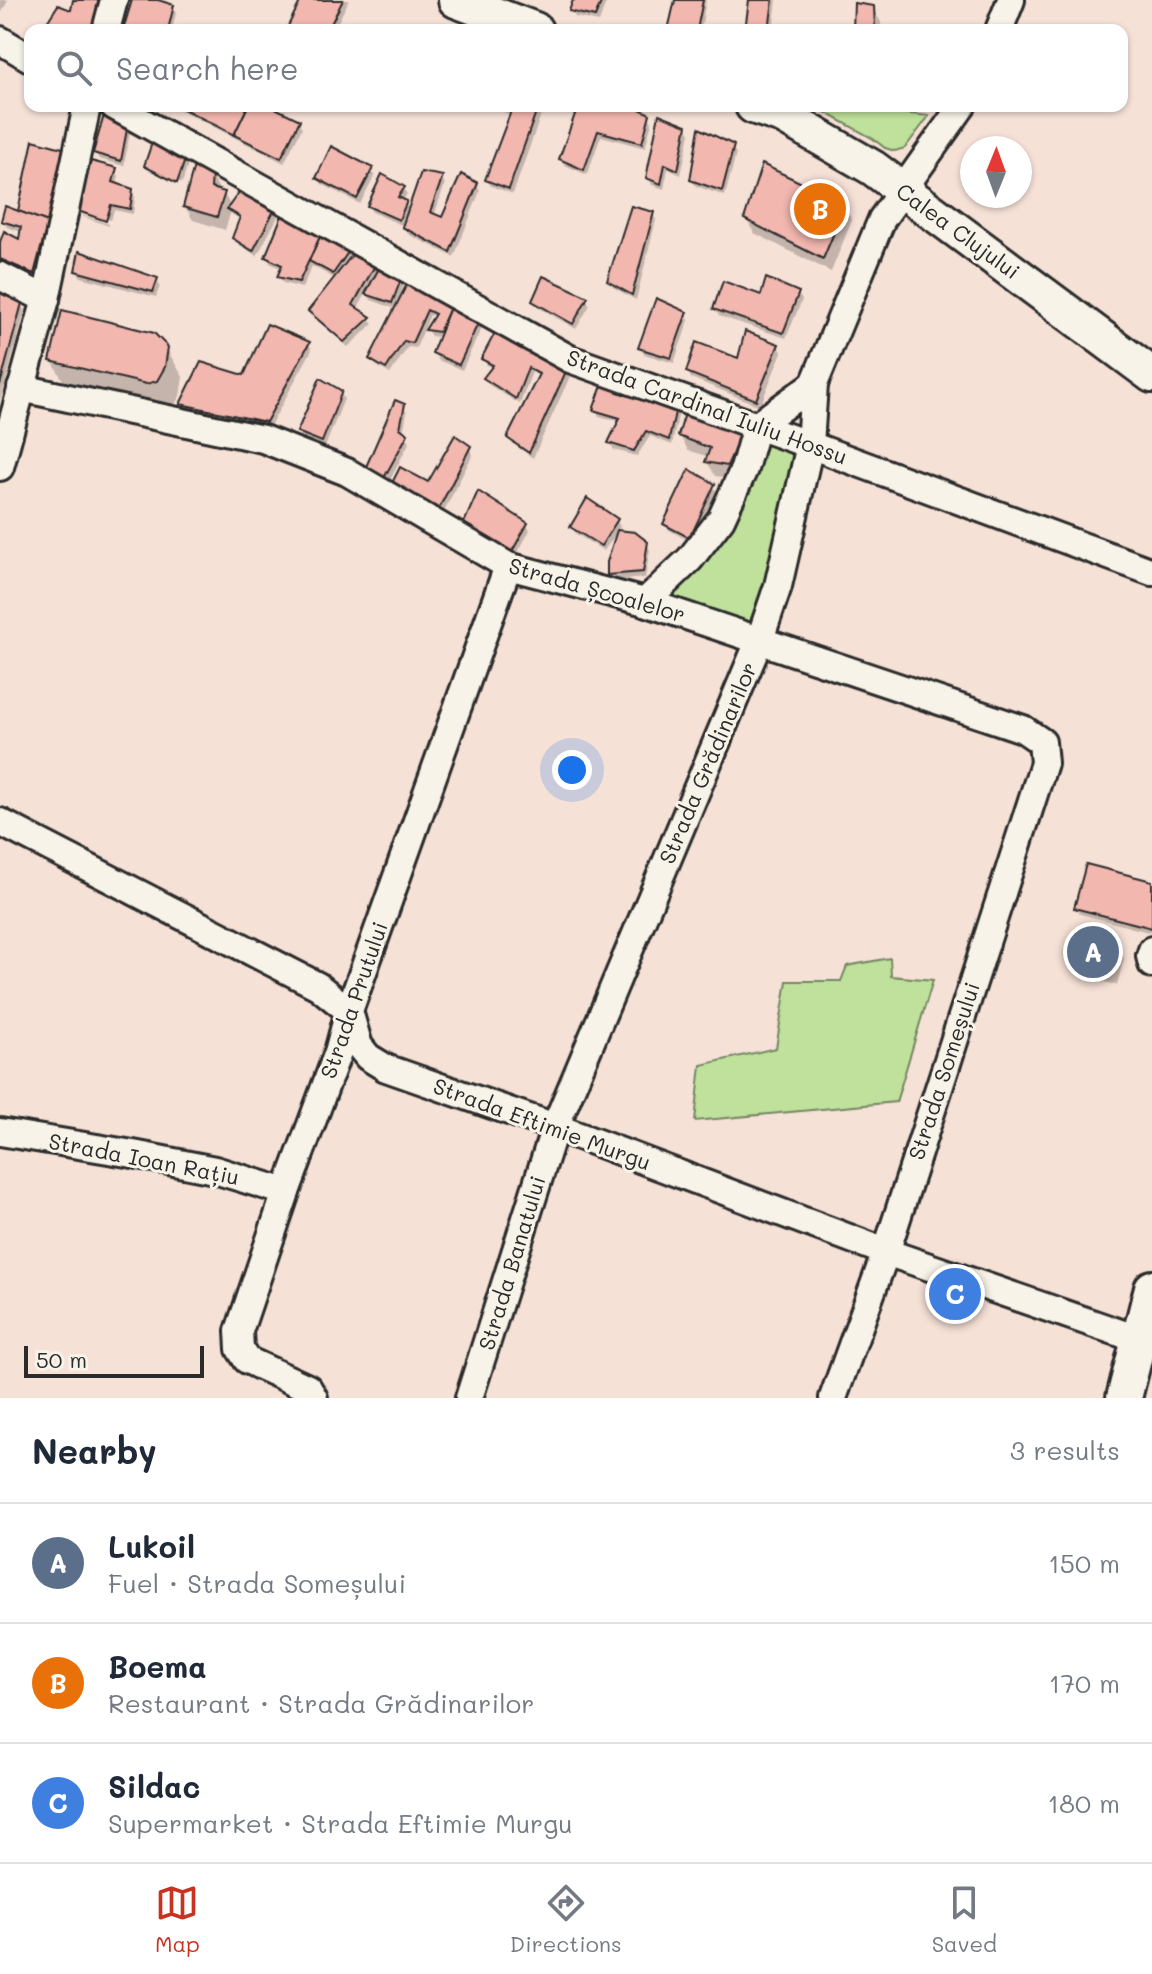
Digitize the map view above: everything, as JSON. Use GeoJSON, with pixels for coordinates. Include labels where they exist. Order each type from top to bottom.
{"type":"FeatureCollection","features":[{"type":"Feature","properties":{"kind":"main road"},"geometry":{"type":"LineString","coordinates":[[456,0],[519,24]]}},
{"type":"Feature","properties":{"kind":"main road","name":"Calea Clujului"},"geometry":{"type":"LineString","coordinates":[[771,112],[873,168],[1152,375]]}},
{"type":"Feature","properties":{"kind":"main road"},"geometry":{"type":"LineString","coordinates":[[1124,1398],[1146,1342],[1152,1288]]}},
{"type":"Feature","properties":{"kind":"street"},"geometry":{"type":"LineString","coordinates":[[108,24],[114,0]]}},
{"type":"Feature","properties":{"kind":"street"},"geometry":{"type":"LineString","coordinates":[[1001,24],[1011,0]]}},
{"type":"Feature","properties":{"kind":"street"},"geometry":{"type":"LineString","coordinates":[[0,40],[24,54]]}},
{"type":"Feature","properties":{"kind":"street"},"geometry":{"type":"LineString","coordinates":[[0,467],[46,299],[86,112]]}},
{"type":"Feature","properties":{"kind":"street","name":"Strada Cardinal Iuliu Hossu"},"geometry":{"type":"LineString","coordinates":[[125,112],[570,359],[1152,572]]}},
{"type":"Feature","properties":{"kind":"street","name":"Strada Grădinarilor"},"geometry":{"type":"LineString","coordinates":[[555,1127],[760,639],[778,586],[810,445],[814,384],[882,219],[958,112]]}},
{"type":"Feature","properties":{"kind":"street"},"geometry":{"type":"LineString","coordinates":[[0,276],[46,299]]}},
{"type":"Feature","properties":{"kind":"street"},"geometry":{"type":"LineString","coordinates":[[645,602],[690,559],[721,519],[744,469],[756,426],[814,384]]}},
{"type":"Feature","properties":{"kind":"street","name":"Strada Școalelor"},"geometry":{"type":"LineString","coordinates":[[21,388],[263,439],[347,472],[508,566],[645,602],[760,639],[1023,729],[1042,742]]}},
{"type":"Feature","properties":{"kind":"street","name":"Strada Prutului"},"geometry":{"type":"LineString","coordinates":[[314,1398],[308,1388],[247,1360],[240,1349],[239,1331],[508,566]]}},
{"type":"Feature","properties":{"kind":"street","name":"Strada Someșului"},"geometry":{"type":"LineString","coordinates":[[833,1398],[886,1252],[1044,763],[1042,742]]}},
{"type":"Feature","properties":{"kind":"street"},"geometry":{"type":"LineString","coordinates":[[0,822],[318,986],[349,1011]]}},
{"type":"Feature","properties":{"kind":"street"},"geometry":{"type":"LineString","coordinates":[[1152,950],[1152,964]]}},
{"type":"Feature","properties":{"kind":"street","name":"Strada Eftimie Murgu"},"geometry":{"type":"LineString","coordinates":[[349,1011],[359,1046],[368,1057],[386,1068],[555,1127],[886,1252],[1146,1342]]}},
{"type":"Feature","properties":{"kind":"street","name":"Strada Banatului"},"geometry":{"type":"LineString","coordinates":[[469,1398],[555,1127]]}},
{"type":"Feature","properties":{"kind":"street","name":"Strada Ioan Rațiu"},"geometry":{"type":"LineString","coordinates":[[0,1132],[215,1170],[286,1192]]}},
{"type":"Feature","properties":{"kind":"green space"},"geometry":{"type":"Polygon","coordinates":[[[825,112],[894,112],[929,116],[905,148],[895,151],[885,148],[825,112]]]}},
{"type":"Feature","properties":{"kind":"green space"},"geometry":{"type":"Polygon","coordinates":[[[752,442],[810,445],[760,639],[645,602],[690,559],[752,442]]]}},
{"type":"Feature","properties":{"kind":"green space"},"geometry":{"type":"Polygon","coordinates":[[[890,958],[891,976],[933,980],[896,1102],[695,1121],[701,1065],[776,1048],[787,981],[841,981],[847,966],[890,958]]]}},
{"type":"Feature","properties":{"kind":"building"},"geometry":{"type":"Polygon","coordinates":[[[73,0],[106,0],[100,24],[46,24],[58,5],[71,10],[73,0]]]}},
{"type":"Feature","properties":{"kind":"building"},"geometry":{"type":"Polygon","coordinates":[[[132,0],[158,0],[174,5],[169,24],[125,24],[132,0]]]}},
{"type":"Feature","properties":{"kind":"building"},"geometry":{"type":"Polygon","coordinates":[[[301,0],[343,0],[331,24],[289,24],[301,0]]]}},
{"type":"Feature","properties":{"kind":"building"},"geometry":{"type":"Polygon","coordinates":[[[573,0],[602,0],[595,17],[569,11],[573,0]]]}},
{"type":"Feature","properties":{"kind":"building"},"geometry":{"type":"Polygon","coordinates":[[[675,0],[703,0],[698,24],[669,24],[675,0]]]}},
{"type":"Feature","properties":{"kind":"building"},"geometry":{"type":"Polygon","coordinates":[[[749,0],[773,0],[770,24],[746,24],[749,0]]]}},
{"type":"Feature","properties":{"kind":"building"},"geometry":{"type":"Polygon","coordinates":[[[854,3],[874,6],[875,24],[853,24],[854,3]]]}},
{"type":"Feature","properties":{"kind":"building"},"geometry":{"type":"Polygon","coordinates":[[[105,112],[128,124],[121,161],[93,153],[105,112]]]}},
{"type":"Feature","properties":{"kind":"building"},"geometry":{"type":"Polygon","coordinates":[[[190,112],[245,112],[234,135],[190,112]]]}},
{"type":"Feature","properties":{"kind":"building"},"geometry":{"type":"Polygon","coordinates":[[[245,112],[283,112],[300,120],[281,158],[234,135],[245,112]]]}},
{"type":"Feature","properties":{"kind":"building"},"geometry":{"type":"Polygon","coordinates":[[[511,112],[536,112],[509,189],[485,180],[511,112]]]}},
{"type":"Feature","properties":{"kind":"building"},"geometry":{"type":"Polygon","coordinates":[[[576,112],[650,114],[642,143],[598,131],[584,170],[559,159],[576,112]]]}},
{"type":"Feature","properties":{"kind":"building"},"geometry":{"type":"Polygon","coordinates":[[[659,114],[687,125],[678,170],[665,164],[661,184],[646,178],[659,114]]]}},
{"type":"Feature","properties":{"kind":"building"},"geometry":{"type":"Polygon","coordinates":[[[699,128],[734,145],[722,191],[690,180],[699,128]]]}},
{"type":"Feature","properties":{"kind":"building"},"geometry":{"type":"Polygon","coordinates":[[[154,137],[187,154],[177,183],[144,166],[154,137]]]}},
{"type":"Feature","properties":{"kind":"building"},"geometry":{"type":"Polygon","coordinates":[[[33,140],[66,149],[48,222],[18,211],[33,140]]]}},
{"type":"Feature","properties":{"kind":"building"},"geometry":{"type":"Polygon","coordinates":[[[331,146],[373,168],[357,199],[316,178],[331,146]]]}},
{"type":"Feature","properties":{"kind":"building"},"geometry":{"type":"Polygon","coordinates":[[[91,161],[117,168],[113,182],[133,189],[130,209],[111,205],[106,221],[78,211],[91,161]]]}},
{"type":"Feature","properties":{"kind":"building"},"geometry":{"type":"Polygon","coordinates":[[[762,164],[846,204],[823,259],[744,219],[762,164]]]}},
{"type":"Feature","properties":{"kind":"building"},"geometry":{"type":"Polygon","coordinates":[[[194,166],[212,174],[211,188],[225,192],[217,217],[183,207],[194,166]]]}},
{"type":"Feature","properties":{"kind":"building"},"geometry":{"type":"Polygon","coordinates":[[[421,172],[443,176],[430,212],[442,217],[461,174],[478,183],[450,252],[402,227],[421,172]]]}},
{"type":"Feature","properties":{"kind":"building"},"geometry":{"type":"Polygon","coordinates":[[[382,174],[405,187],[398,197],[407,201],[399,220],[367,206],[382,174]]]}},
{"type":"Feature","properties":{"kind":"building"},"geometry":{"type":"Polygon","coordinates":[[[244,185],[278,203],[253,251],[232,238],[240,217],[227,209],[244,185]]]}},
{"type":"Feature","properties":{"kind":"building"},"geometry":{"type":"Polygon","coordinates":[[[5,206],[48,222],[34,274],[0,259],[0,242],[4,231],[19,239],[21,227],[1,221],[5,206]]]}},
{"type":"Feature","properties":{"kind":"building"},"geometry":{"type":"Polygon","coordinates":[[[631,206],[654,212],[632,295],[607,281],[631,206]]]}},
{"type":"Feature","properties":{"kind":"building"},"geometry":{"type":"Polygon","coordinates":[[[285,208],[324,228],[299,282],[277,277],[282,265],[265,257],[285,208]]]}},
{"type":"Feature","properties":{"kind":"building"},"geometry":{"type":"Polygon","coordinates":[[[324,228],[353,245],[333,274],[309,261],[324,228]]]}},
{"type":"Feature","properties":{"kind":"building"},"geometry":{"type":"Polygon","coordinates":[[[356,250],[378,260],[353,305],[371,317],[344,342],[308,311],[356,250]]]}},
{"type":"Feature","properties":{"kind":"building"},"geometry":{"type":"Polygon","coordinates":[[[79,251],[158,278],[153,292],[75,271],[79,251]]]}},
{"type":"Feature","properties":{"kind":"building"},"geometry":{"type":"Polygon","coordinates":[[[383,261],[403,274],[392,303],[365,294],[383,261]]]}},
{"type":"Feature","properties":{"kind":"building"},"geometry":{"type":"Polygon","coordinates":[[[543,276],[588,297],[573,324],[532,301],[543,276]]]}},
{"type":"Feature","properties":{"kind":"building"},"geometry":{"type":"Polygon","coordinates":[[[766,278],[799,292],[783,333],[713,309],[723,281],[761,295],[766,278]]]}},
{"type":"Feature","properties":{"kind":"building"},"geometry":{"type":"Polygon","coordinates":[[[409,280],[453,301],[439,332],[425,330],[435,314],[427,310],[412,343],[404,341],[386,369],[369,359],[409,280]]]}},
{"type":"Feature","properties":{"kind":"building"},"geometry":{"type":"Polygon","coordinates":[[[0,293],[22,303],[0,385],[0,293]]]}},
{"type":"Feature","properties":{"kind":"building"},"geometry":{"type":"Polygon","coordinates":[[[656,298],[687,312],[671,358],[638,348],[656,298]]]}},
{"type":"Feature","properties":{"kind":"building"},"geometry":{"type":"Polygon","coordinates":[[[451,305],[480,319],[459,365],[432,353],[451,305]]]}},
{"type":"Feature","properties":{"kind":"building"},"geometry":{"type":"Polygon","coordinates":[[[62,310],[154,333],[168,347],[165,367],[157,381],[146,384],[50,361],[62,310]]]}},
{"type":"Feature","properties":{"kind":"building"},"geometry":{"type":"Polygon","coordinates":[[[267,324],[310,342],[266,422],[180,404],[201,362],[244,375],[267,324]]]}},
{"type":"Feature","properties":{"kind":"building"},"geometry":{"type":"Polygon","coordinates":[[[497,329],[568,367],[529,453],[507,438],[539,374],[528,368],[516,399],[483,378],[493,365],[481,359],[497,329]]]}},
{"type":"Feature","properties":{"kind":"building"},"geometry":{"type":"Polygon","coordinates":[[[745,331],[779,344],[756,400],[686,372],[696,342],[738,358],[745,331]]]}},
{"type":"Feature","properties":{"kind":"building"},"geometry":{"type":"Polygon","coordinates":[[[320,378],[342,391],[322,442],[297,432],[320,378]]]}},
{"type":"Feature","properties":{"kind":"building"},"geometry":{"type":"Polygon","coordinates":[[[604,380],[677,403],[669,440],[646,431],[634,451],[608,443],[620,418],[593,410],[604,380]]]}},
{"type":"Feature","properties":{"kind":"building"},"geometry":{"type":"Polygon","coordinates":[[[395,400],[405,404],[400,428],[408,434],[384,478],[365,469],[395,400]]]}},
{"type":"Feature","properties":{"kind":"building"},"geometry":{"type":"Polygon","coordinates":[[[686,410],[732,427],[740,437],[727,466],[705,462],[710,448],[678,436],[686,410]]]}},
{"type":"Feature","properties":{"kind":"building"},"geometry":{"type":"Polygon","coordinates":[[[455,435],[471,446],[437,512],[391,485],[400,467],[428,482],[455,435]]]}},
{"type":"Feature","properties":{"kind":"building"},"geometry":{"type":"Polygon","coordinates":[[[689,469],[715,484],[690,538],[663,524],[689,469]]]}},
{"type":"Feature","properties":{"kind":"building"},"geometry":{"type":"Polygon","coordinates":[[[478,491],[528,523],[510,555],[463,525],[478,491]]]}},
{"type":"Feature","properties":{"kind":"building"},"geometry":{"type":"Polygon","coordinates":[[[587,498],[618,519],[601,546],[570,527],[587,498]]]}},
{"type":"Feature","properties":{"kind":"building"},"geometry":{"type":"Polygon","coordinates":[[[617,530],[635,532],[648,542],[643,572],[607,575],[607,562],[617,530]]]}},
{"type":"Feature","properties":{"kind":"building"},"geometry":{"type":"Polygon","coordinates":[[[1086,864],[1152,881],[1152,928],[1074,908],[1086,864]]]}},
{"type":"Feature","properties":{"kind":"building"},"geometry":{"type":"Polygon","coordinates":[[[1076,932],[1117,942],[1110,972],[1069,963],[1076,932]]]}},
{"type":"Feature","properties":{"kind":"place","name":"Boema"},"geometry":{"type":"Point","coordinates":[820,209]}},
{"type":"Feature","properties":{"kind":"place","name":"Lukoil"},"geometry":{"type":"Point","coordinates":[1093,952]}},
{"type":"Feature","properties":{"kind":"place","name":"Sildac"},"geometry":{"type":"Point","coordinates":[955,1294]}}]}
